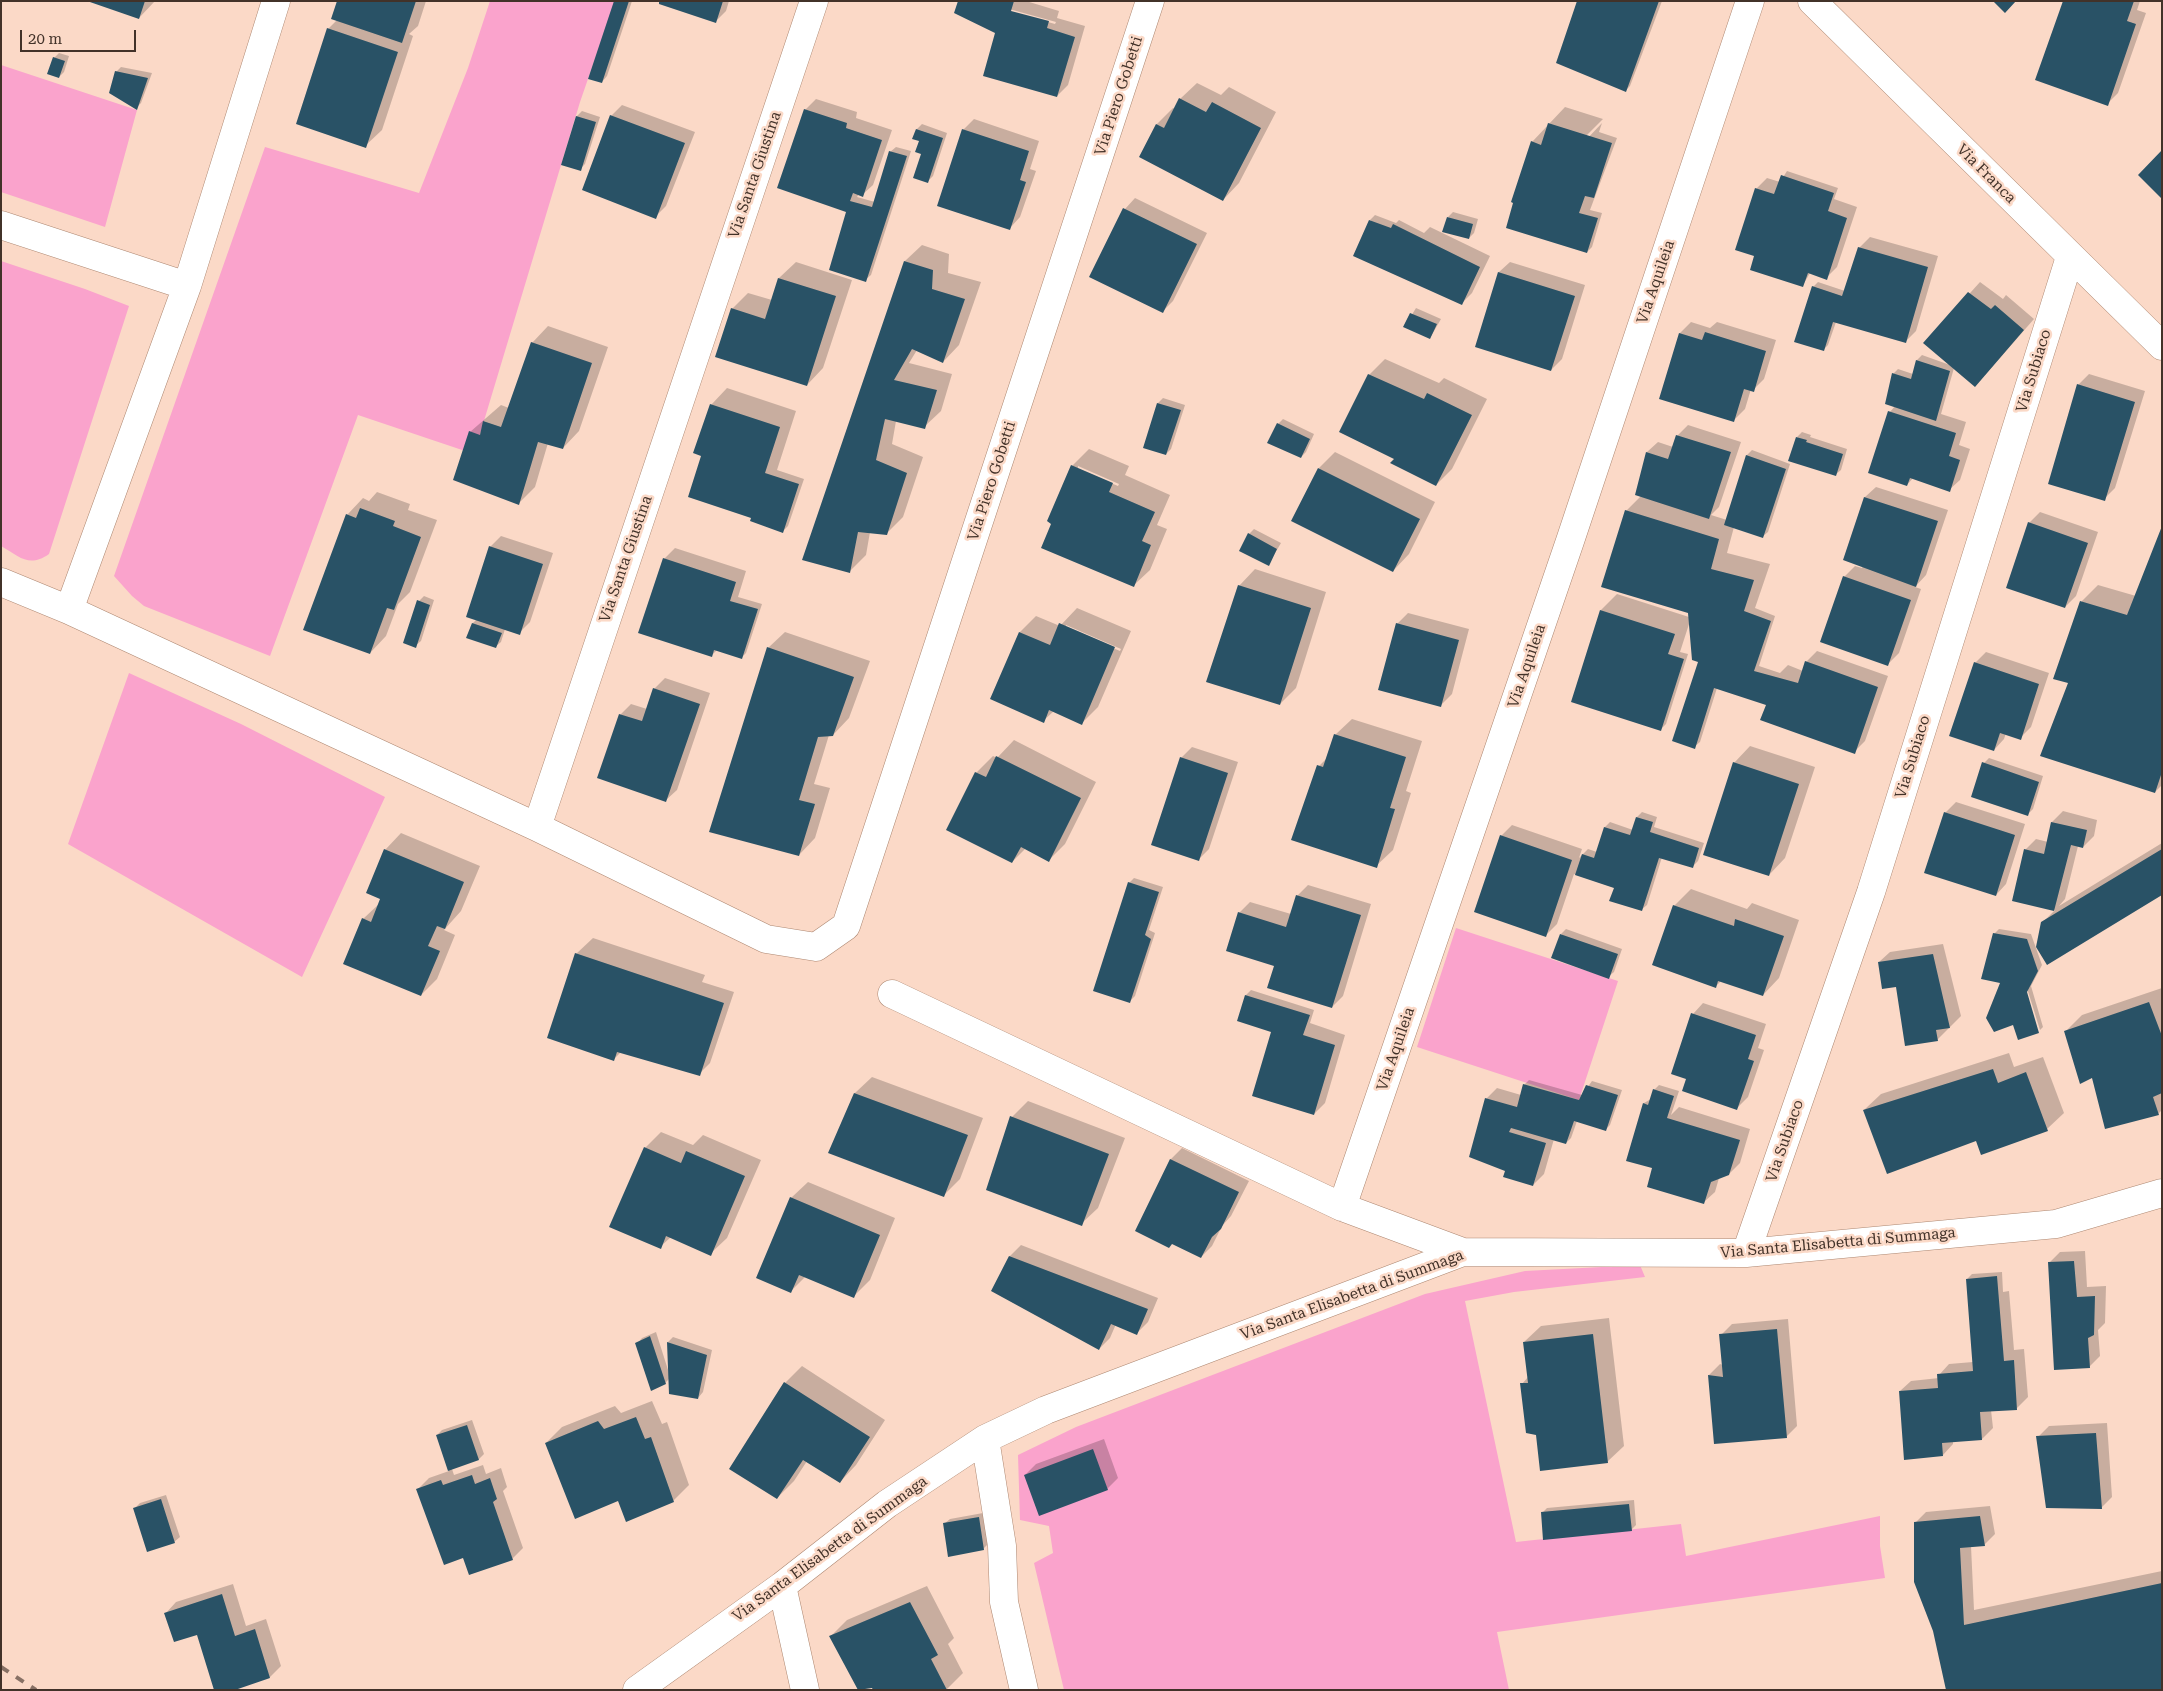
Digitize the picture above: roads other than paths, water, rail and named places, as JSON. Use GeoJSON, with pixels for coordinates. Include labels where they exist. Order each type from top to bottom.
{"type":"FeatureCollection","features":[{"type":"Feature","properties":{"kind":"street"},"geometry":{"type":"LineString","coordinates":[[69,610],[187,286],[276,1]]}},
{"type":"Feature","properties":{"kind":"street","name":"Via Santa Giustina"},"geometry":{"type":"LineString","coordinates":[[537,827],[814,1]]}},
{"type":"Feature","properties":{"kind":"street","name":"Via Piero Gobetti"},"geometry":{"type":"LineString","coordinates":[[537,827],[766,939],[816,947],[846,926],[1150,1]]}},
{"type":"Feature","properties":{"kind":"street","name":"Via Aquileia"},"geometry":{"type":"LineString","coordinates":[[1342,1207],[1566,550],[1750,1]]}},
{"type":"Feature","properties":{"kind":"street","name":"Via Franca"},"geometry":{"type":"LineString","coordinates":[[1812,1],[2162,346]]}},
{"type":"Feature","properties":{"kind":"street"},"geometry":{"type":"LineString","coordinates":[[1,226],[187,286]]}},
{"type":"Feature","properties":{"kind":"street","name":"Via Subiaco"},"geometry":{"type":"LineString","coordinates":[[1746,1253],[1871,892],[2070,257]]}},
{"type":"Feature","properties":{"kind":"street"},"geometry":{"type":"LineString","coordinates":[[1,582],[69,610],[537,827]]}},
{"type":"Feature","properties":{"kind":"street"},"geometry":{"type":"LineString","coordinates":[[892,994],[1342,1207],[1463,1252]]}},
{"type":"Feature","properties":{"kind":"street","name":"Via Santa Elisabetta di Summaga"},"geometry":{"type":"LineString","coordinates":[[637,1690],[782,1586],[887,1504],[986,1439],[1055,1406],[1463,1252],[1746,1253],[2056,1224],[2162,1194]]}},
{"type":"Feature","properties":{"kind":"street"},"geometry":{"type":"LineString","coordinates":[[986,1439],[1002,1546],[1004,1602],[1024,1690]]}},
{"type":"Feature","properties":{"kind":"street"},"geometry":{"type":"LineString","coordinates":[[782,1586],[805,1690]]}},
{"type":"Feature","properties":{"kind":"railway"},"geometry":{"type":"LineString","coordinates":[[1,1667],[36,1690]]}}]}
